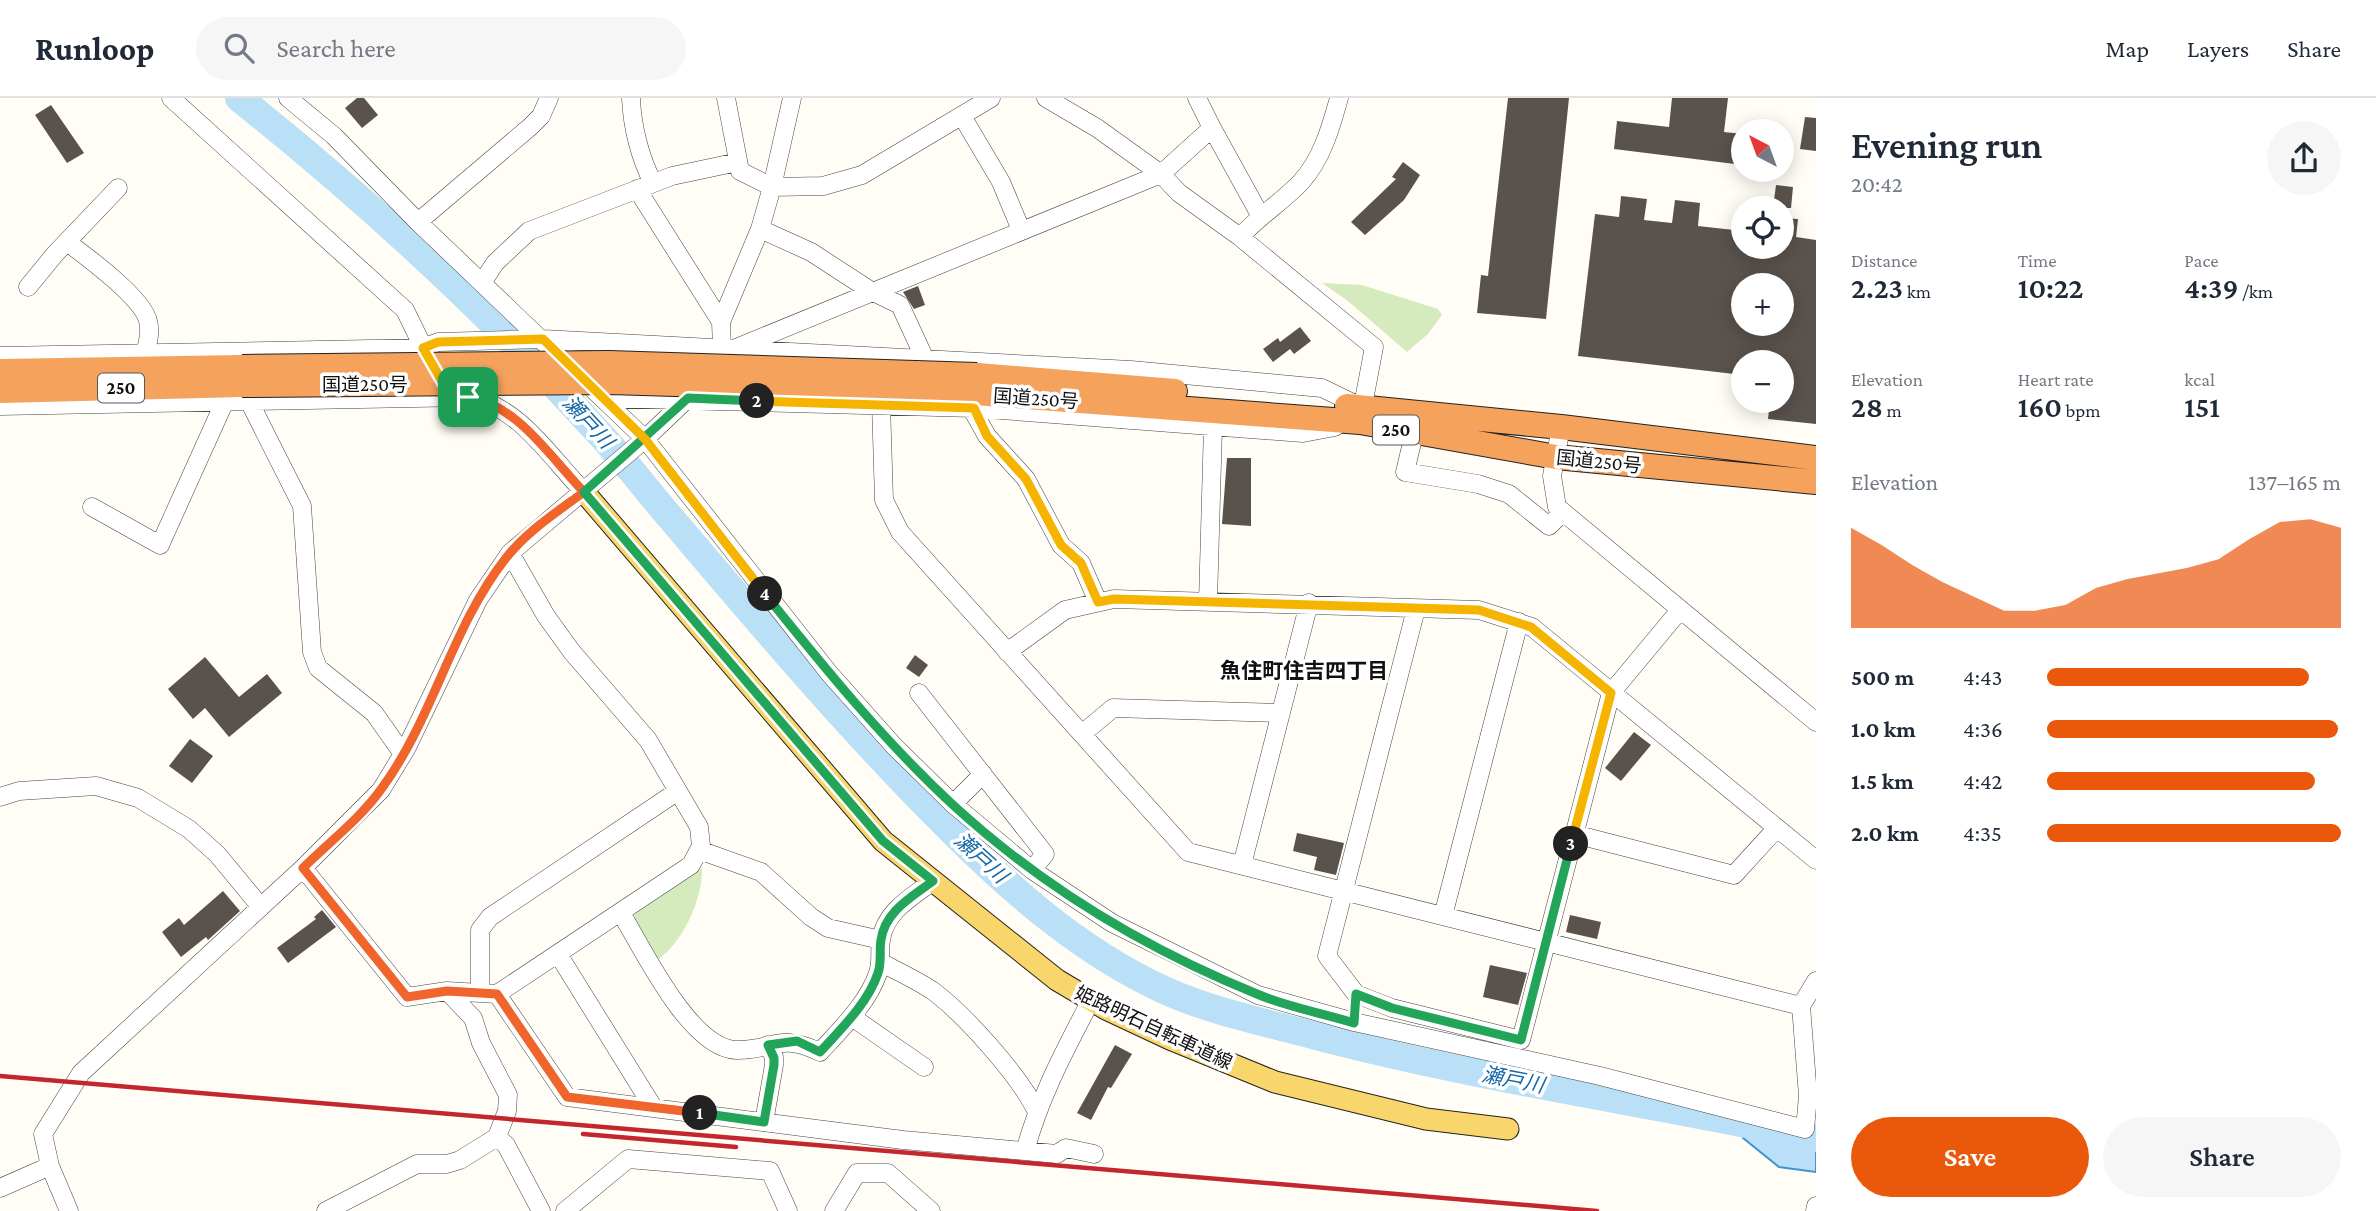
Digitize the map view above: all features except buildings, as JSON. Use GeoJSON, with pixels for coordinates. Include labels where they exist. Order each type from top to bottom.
{"type":"FeatureCollection","features":[{"type":"Feature","properties":{"kind":"highway","name":"国道250号"},"geometry":{"type":"LineString","coordinates":[[0,371],[245,385]]}},
{"type":"Feature","properties":{"kind":"highway","name":"国道250号"},"geometry":{"type":"LineString","coordinates":[[0,391],[245,385],[610,382],[975,392],[1561,427],[1816,458]]}},
{"type":"Feature","properties":{"kind":"highway","name":"国道250号"},"geometry":{"type":"LineString","coordinates":[[1361,414],[1415,434],[1556,457],[1816,482]]}},
{"type":"Feature","properties":{"kind":"main road","name":"姫路明石自転車道線"},"geometry":{"type":"LineString","coordinates":[[586,489],[883,841],[1057,980],[1170,1039],[1275,1082],[1426,1119],[1508,1129]]}},
{"type":"Feature","properties":{"kind":"street"},"geometry":{"type":"LineString","coordinates":[[171,98],[405,310],[431,345],[451,397]]}},
{"type":"Feature","properties":{"kind":"street"},"geometry":{"type":"LineString","coordinates":[[288,98],[334,136],[418,222],[645,439],[829,673],[894,746],[953,804],[1032,870],[1112,923],[1258,995],[1354,1023],[1600,1076],[1805,1129],[1808,1097],[1801,1006],[1816,981]]}},
{"type":"Feature","properties":{"kind":"street"},"geometry":{"type":"LineString","coordinates":[[418,222],[530,127],[541,116],[549,98]]}},
{"type":"Feature","properties":{"kind":"street"},"geometry":{"type":"LineString","coordinates":[[69,1211],[50,1166],[43,1134],[81,1073],[303,868],[381,790],[403,754],[478,600],[510,554],[645,439],[731,357],[721,322],[645,186],[643,163],[632,120],[631,98]]}},
{"type":"Feature","properties":{"kind":"street"},"geometry":{"type":"LineString","coordinates":[[726,98],[740,171],[772,187],[823,186],[862,175],[991,98]]}},
{"type":"Feature","properties":{"kind":"street"},"geometry":{"type":"LineString","coordinates":[[721,322],[760,229],[792,98]]}},
{"type":"Feature","properties":{"kind":"street"},"geometry":{"type":"LineString","coordinates":[[1046,98],[1097,128],[1161,174],[1179,192],[1240,237],[1374,347],[1361,414]]}},
{"type":"Feature","properties":{"kind":"street"},"geometry":{"type":"LineString","coordinates":[[1197,98],[1261,215]]}},
{"type":"Feature","properties":{"kind":"street"},"geometry":{"type":"LineString","coordinates":[[1240,237],[1261,215],[1302,181],[1329,137],[1339,98]]}},
{"type":"Feature","properties":{"kind":"street"},"geometry":{"type":"LineString","coordinates":[[962,116],[1002,183],[1021,230]]}},
{"type":"Feature","properties":{"kind":"street"},"geometry":{"type":"LineString","coordinates":[[729,348],[1161,174],[1212,128]]}},
{"type":"Feature","properties":{"kind":"street"},"geometry":{"type":"LineString","coordinates":[[482,284],[495,263],[529,231],[645,186],[738,162]]}},
{"type":"Feature","properties":{"kind":"street"},"geometry":{"type":"LineString","coordinates":[[28,287],[118,188]]}},
{"type":"Feature","properties":{"kind":"street"},"geometry":{"type":"LineString","coordinates":[[760,229],[811,252],[872,291],[900,305],[924,357],[975,392],[987,436],[1026,479],[1061,545],[1081,563],[1098,602]]}},
{"type":"Feature","properties":{"kind":"street"},"geometry":{"type":"LineString","coordinates":[[67,242],[115,279],[148,319],[149,337],[145,353]]}},
{"type":"Feature","properties":{"kind":"street"},"geometry":{"type":"LineString","coordinates":[[0,356],[431,345],[543,339],[1131,370],[1322,388],[1361,414]]}},
{"type":"Feature","properties":{"kind":"street"},"geometry":{"type":"LineString","coordinates":[[245,385],[302,506],[312,652],[318,668],[374,713],[403,754]]}},
{"type":"Feature","properties":{"kind":"street"},"geometry":{"type":"LineString","coordinates":[[92,507],[160,545],[224,403],[245,385],[484,400],[509,413],[586,489]]}},
{"type":"Feature","properties":{"kind":"street"},"geometry":{"type":"LineString","coordinates":[[605,398],[881,403],[975,392],[1213,427],[1303,433],[1361,414]]}},
{"type":"Feature","properties":{"kind":"street"},"geometry":{"type":"LineString","coordinates":[[0,406],[224,403]]}},
{"type":"Feature","properties":{"kind":"street"},"geometry":{"type":"LineString","coordinates":[[881,403],[884,500],[900,533],[1188,852],[1801,1006]]}},
{"type":"Feature","properties":{"kind":"street"},"geometry":{"type":"LineString","coordinates":[[1208,602],[1213,427]]}},
{"type":"Feature","properties":{"kind":"street"},"geometry":{"type":"LineString","coordinates":[[1561,427],[1552,476],[1557,507],[1816,722]]}},
{"type":"Feature","properties":{"kind":"street"},"geometry":{"type":"LineString","coordinates":[[1415,434],[1405,472],[1478,484],[1509,495],[1549,526],[1563,512]]}},
{"type":"Feature","properties":{"kind":"street"},"geometry":{"type":"LineString","coordinates":[[303,868],[407,997],[447,991],[489,994],[621,914],[691,865],[699,850],[699,827],[648,740],[572,652],[546,616],[510,554]]}},
{"type":"Feature","properties":{"kind":"street"},"geometry":{"type":"LineString","coordinates":[[1007,652],[1065,610],[1114,599],[1479,610],[1531,627],[1775,830],[1816,860]]}},
{"type":"Feature","properties":{"kind":"street"},"geometry":{"type":"LineString","coordinates":[[1242,865],[1309,603]]}},
{"type":"Feature","properties":{"kind":"street"},"geometry":{"type":"LineString","coordinates":[[1416,609],[1327,956],[1356,994],[1392,1008],[1521,1040],[1611,693],[1680,610]]}},
{"type":"Feature","properties":{"kind":"street"},"geometry":{"type":"LineString","coordinates":[[1443,916],[1519,622]]}},
{"type":"Feature","properties":{"kind":"street"},"geometry":{"type":"LineString","coordinates":[[919,692],[1045,854],[1032,870]]}},
{"type":"Feature","properties":{"kind":"street"},"geometry":{"type":"LineString","coordinates":[[1082,734],[1113,708],[1280,713]]}},
{"type":"Feature","properties":{"kind":"street"},"geometry":{"type":"LineString","coordinates":[[953,804],[983,774]]}},
{"type":"Feature","properties":{"kind":"street"},"geometry":{"type":"LineString","coordinates":[[0,797],[19,791],[96,786],[138,799],[189,829],[217,854],[260,906]]}},
{"type":"Feature","properties":{"kind":"street"},"geometry":{"type":"LineString","coordinates":[[678,791],[490,917],[480,930],[489,994],[567,1097],[903,1140],[1057,1154],[1066,1148],[1094,1154]]}},
{"type":"Feature","properties":{"kind":"street"},"geometry":{"type":"LineString","coordinates":[[1574,834],[1734,875],[1775,830]]}},
{"type":"Feature","properties":{"kind":"street"},"geometry":{"type":"LineString","coordinates":[[699,850],[761,872],[811,917],[828,928],[881,940]]}},
{"type":"Feature","properties":{"kind":"street"},"geometry":{"type":"LineString","coordinates":[[621,914],[691,1025],[712,1043],[728,1049],[797,1041],[820,1052],[852,1017],[872,985],[880,962],[881,940],[888,920],[900,905],[933,881]]}},
{"type":"Feature","properties":{"kind":"street"},"geometry":{"type":"LineString","coordinates":[[558,954],[653,1107]]}},
{"type":"Feature","properties":{"kind":"street"},"geometry":{"type":"LineString","coordinates":[[880,962],[941,998],[1020,1084],[1036,1110]]}},
{"type":"Feature","properties":{"kind":"street"},"geometry":{"type":"LineString","coordinates":[[326,1211],[417,1164],[447,1164],[460,1160],[497,1137],[507,1111],[508,1095],[481,1043],[473,1018],[447,991]]}},
{"type":"Feature","properties":{"kind":"street"},"geometry":{"type":"LineString","coordinates":[[1354,1023],[1356,994]]}},
{"type":"Feature","properties":{"kind":"street"},"geometry":{"type":"LineString","coordinates":[[1025,1151],[1036,1110],[1062,1050],[1091,1000]]}},
{"type":"Feature","properties":{"kind":"street"},"geometry":{"type":"LineString","coordinates":[[852,1017],[924,1067]]}},
{"type":"Feature","properties":{"kind":"street"},"geometry":{"type":"LineString","coordinates":[[764,1122],[774,1065],[768,1045]]}},
{"type":"Feature","properties":{"kind":"street"},"geometry":{"type":"LineString","coordinates":[[497,1137],[506,1145],[541,1211]]}},
{"type":"Feature","properties":{"kind":"street"},"geometry":{"type":"LineString","coordinates":[[565,1211],[628,1159],[771,1171],[788,1211]]}},
{"type":"Feature","properties":{"kind":"street"},"geometry":{"type":"LineString","coordinates":[[0,1188],[50,1166]]}},
{"type":"Feature","properties":{"kind":"street"},"geometry":{"type":"LineString","coordinates":[[834,1211],[857,1173],[888,1173],[931,1211]]}},
{"type":"Feature","properties":{"kind":"green space"},"geometry":{"type":"Polygon","coordinates":[[[1322,283],[1362,285],[1438,309],[1442,315],[1428,334],[1407,352],[1348,301],[1322,283]]]}},
{"type":"Feature","properties":{"kind":"green space"},"geometry":{"type":"Polygon","coordinates":[[[702,868],[699,893],[690,919],[675,943],[657,960],[633,923],[636,911],[702,868]]]}},
{"type":"Feature","properties":{"kind":"water"},"geometry":{"type":"Polygon","coordinates":[[[1743,1125],[1816,1148],[1816,1172],[1779,1167],[1743,1138],[1743,1125]]]}},
{"type":"Feature","properties":{"kind":"waterway","name":"瀬戸川"},"geometry":{"type":"LineString","coordinates":[[239,98],[380,217],[514,344],[608,443],[800,669],[903,781],[1016,891],[1101,956],[1183,998],[1324,1038],[1508,1079],[1816,1138]]}},
{"type":"Feature","properties":{"kind":"railway"},"geometry":{"type":"LineString","coordinates":[[0,1076],[1597,1211]]}},
{"type":"Feature","properties":{"kind":"railway"},"geometry":{"type":"LineString","coordinates":[[583,1134],[736,1147]]}},
{"type":"Feature","properties":{"kind":"district","name":"魚住町住吉四丁目"},"geometry":{"type":"Point","coordinates":[1304,671]}},
{"type":"Feature","properties":{"kind":"route"},"geometry":{"type":"LineString","coordinates":[[468,397],[451,397],[423,348],[438,342],[543,339],[645,439],[682,490],[829,673],[894,746],[953,804],[1032,870],[1112,923],[1258,995],[1354,1023],[1356,994],[1392,1008],[1521,1040],[1611,693],[1531,627],[1479,610],[1309,603],[1114,599],[1098,602],[1081,563],[1061,545],[1026,479],[987,436],[974,408],[688,398],[645,439],[584,492],[883,841],[933,881],[900,905],[888,920],[881,940],[879,972],[852,1017],[820,1052],[797,1041],[768,1045],[774,1065],[764,1122],[567,1097],[497,994],[447,991],[407,997],[388,970],[303,868],[381,790],[406,749],[452,659],[478,600],[504,560],[528,535],[584,492],[509,413],[484,400],[468,397]]}}]}
